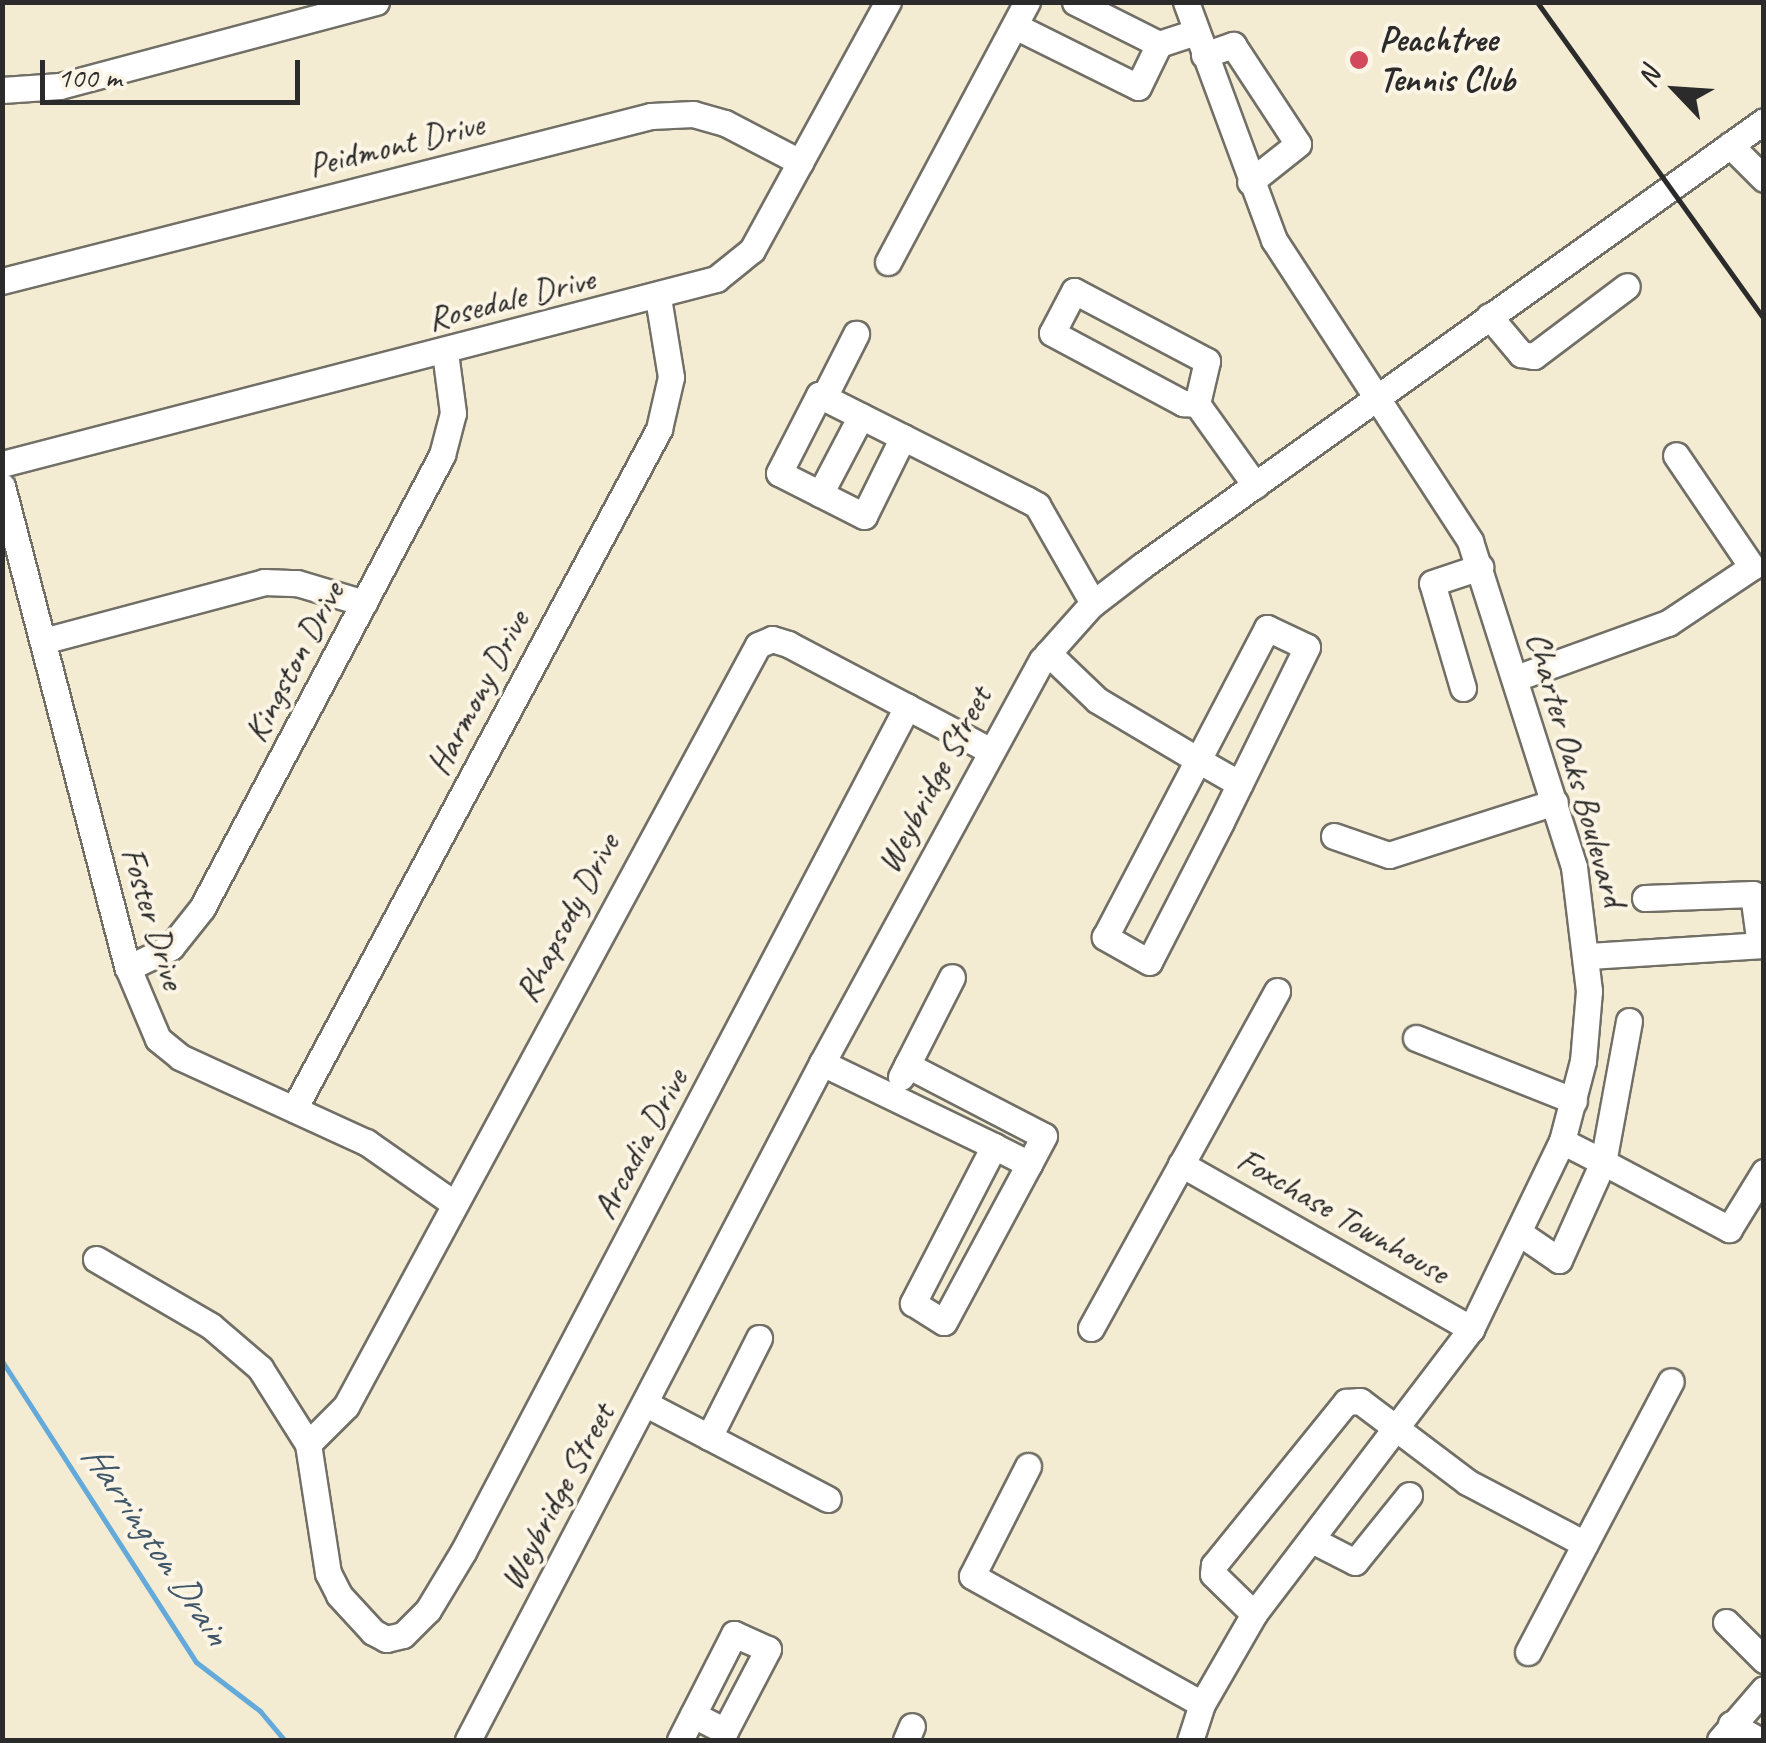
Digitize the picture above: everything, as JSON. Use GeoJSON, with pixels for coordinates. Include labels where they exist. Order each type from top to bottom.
{"type":"FeatureCollection","features":[{"type":"Feature","properties":{"kind":"street"},"geometry":{"type":"LineString","coordinates":[[2,90],[60,86],[376,2]]}},
{"type":"Feature","properties":{"kind":"street"},"geometry":{"type":"LineString","coordinates":[[888,262],[1028,2]]}},
{"type":"Feature","properties":{"kind":"street"},"geometry":{"type":"LineString","coordinates":[[1075,2],[1159,44],[1234,45],[1298,144],[1250,182]]}},
{"type":"Feature","properties":{"kind":"street","name":"Charter Oaks Boulevard"},"geometry":{"type":"LineString","coordinates":[[1186,2],[1250,182],[1288,266],[1372,399],[1446,498],[1480,567],[1555,802],[1589,956],[1587,1036],[1574,1100],[1562,1141],[1521,1234],[1471,1329],[1402,1427],[1254,1614],[1202,1704],[1190,1740]]}},
{"type":"Feature","properties":{"kind":"street","name":"Rosedale Drive"},"geometry":{"type":"LineString","coordinates":[[2,464],[658,298],[716,278],[743,260],[886,3]]}},
{"type":"Feature","properties":{"kind":"street"},"geometry":{"type":"LineString","coordinates":[[1015,26],[1138,87],[1159,44]]}},
{"type":"Feature","properties":{"kind":"street","name":"Peidmont Drive"},"geometry":{"type":"LineString","coordinates":[[2,282],[652,116],[693,114],[725,123],[800,162]]}},
{"type":"Feature","properties":{"kind":"street","name":"Weybridge Street"},"geometry":{"type":"LineString","coordinates":[[475,1738],[822,1063],[988,750],[1048,653],[1093,604],[1254,484],[1764,121]]}},
{"type":"Feature","properties":{"kind":"street"},"geometry":{"type":"LineString","coordinates":[[1730,144],[1764,179]]}},
{"type":"Feature","properties":{"kind":"street"},"geometry":{"type":"LineString","coordinates":[[1489,316],[1520,354],[1534,356],[1627,286]]}},
{"type":"Feature","properties":{"kind":"street"},"geometry":{"type":"LineString","coordinates":[[1198,404],[1183,403],[1052,333],[1074,291],[1207,361],[1198,404],[1254,484]]}},
{"type":"Feature","properties":{"kind":"street","name":"Harmony Drive"},"geometry":{"type":"LineString","coordinates":[[294,1109],[658,428],[671,377],[658,298]]}},
{"type":"Feature","properties":{"kind":"street"},"geometry":{"type":"LineString","coordinates":[[824,398],[856,334]]}},
{"type":"Feature","properties":{"kind":"street","name":"Kingston Drive"},"geometry":{"type":"LineString","coordinates":[[128,968],[170,947],[202,908],[448,440],[453,413],[444,352]]}},
{"type":"Feature","properties":{"kind":"street"},"geometry":{"type":"LineString","coordinates":[[903,438],[864,516],[779,473],[819,395],[1037,505],[1093,604]]}},
{"type":"Feature","properties":{"kind":"street"},"geometry":{"type":"LineString","coordinates":[[820,494],[861,416]]}},
{"type":"Feature","properties":{"kind":"street"},"geometry":{"type":"LineString","coordinates":[[1516,678],[1668,623],[1758,575],[1676,455]]}},
{"type":"Feature","properties":{"kind":"street","name":"Foster Drive"},"geometry":{"type":"LineString","coordinates":[[2,486],[128,968],[165,1046],[366,1142],[454,1203]]}},
{"type":"Feature","properties":{"kind":"street"},"geometry":{"type":"LineString","coordinates":[[1463,688],[1432,583],[1480,567]]}},
{"type":"Feature","properties":{"kind":"street"},"geometry":{"type":"LineString","coordinates":[[43,640],[264,582],[297,583],[364,603]]}},
{"type":"Feature","properties":{"kind":"street"},"geometry":{"type":"LineString","coordinates":[[1267,628],[1307,647],[1149,962],[1106,937],[1198,760],[1267,628]]}},
{"type":"Feature","properties":{"kind":"street","name":"Rhapsody Drive"},"geometry":{"type":"LineString","coordinates":[[308,1444],[346,1406],[758,645],[778,640],[988,750]]}},
{"type":"Feature","properties":{"kind":"street"},"geometry":{"type":"LineString","coordinates":[[1048,653],[1097,700],[1240,784]]}},
{"type":"Feature","properties":{"kind":"street","name":"Arcadia Drive"},"geometry":{"type":"LineString","coordinates":[[308,1444],[328,1573],[339,1594],[386,1639],[403,1636],[428,1610],[907,707]]}},
{"type":"Feature","properties":{"kind":"street"},"geometry":{"type":"LineString","coordinates":[[1334,836],[1389,855],[1555,802]]}},
{"type":"Feature","properties":{"kind":"street"},"geometry":{"type":"LineString","coordinates":[[1589,956],[1762,945],[1753,894],[1645,898]]}},
{"type":"Feature","properties":{"kind":"street"},"geometry":{"type":"LineString","coordinates":[[892,1095],[952,977]]}},
{"type":"Feature","properties":{"kind":"street","name":"Foxchase Townhouse"},"geometry":{"type":"LineString","coordinates":[[1091,1328],[1277,990]]}},
{"type":"Feature","properties":{"kind":"street"},"geometry":{"type":"LineString","coordinates":[[1521,1234],[1559,1260],[1603,1162],[1629,1021]]}},
{"type":"Feature","properties":{"kind":"street"},"geometry":{"type":"LineString","coordinates":[[1416,1038],[1574,1100]]}},
{"type":"Feature","properties":{"kind":"street"},"geometry":{"type":"LineString","coordinates":[[822,1063],[1029,1164]]}},
{"type":"Feature","properties":{"kind":"street"},"geometry":{"type":"LineString","coordinates":[[907,1065],[1044,1136],[944,1322],[913,1303],[994,1146]]}},
{"type":"Feature","properties":{"kind":"street"},"geometry":{"type":"LineString","coordinates":[[1562,1141],[1729,1229],[1764,1172]]}},
{"type":"Feature","properties":{"kind":"street","name":"Foxchase Townhouse"},"geometry":{"type":"LineString","coordinates":[[1180,1164],[1471,1329]]}},
{"type":"Feature","properties":{"kind":"street"},"geometry":{"type":"LineString","coordinates":[[96,1259],[172,1300],[242,1350],[276,1389],[308,1444]]}},
{"type":"Feature","properties":{"kind":"street"},"geometry":{"type":"LineString","coordinates":[[709,1437],[759,1338]]}},
{"type":"Feature","properties":{"kind":"street"},"geometry":{"type":"LineString","coordinates":[[1528,1652],[1671,1381]]}},
{"type":"Feature","properties":{"kind":"street"},"geometry":{"type":"LineString","coordinates":[[1254,1614],[1213,1574],[1226,1547],[1346,1402],[1360,1401],[1402,1427],[1467,1482],[1585,1544]]}},
{"type":"Feature","properties":{"kind":"street"},"geometry":{"type":"LineString","coordinates":[[646,1404],[828,1499]]}},
{"type":"Feature","properties":{"kind":"street"},"geometry":{"type":"LineString","coordinates":[[1028,1466],[972,1576],[1202,1704]]}},
{"type":"Feature","properties":{"kind":"street"},"geometry":{"type":"LineString","coordinates":[[1312,1540],[1355,1562],[1408,1495]]}},
{"type":"Feature","properties":{"kind":"street"},"geometry":{"type":"LineString","coordinates":[[1726,1622],[1764,1660]]}},
{"type":"Feature","properties":{"kind":"street"},"geometry":{"type":"LineString","coordinates":[[1759,1740],[1725,1732],[1764,1689]]}},
{"type":"Feature","properties":{"kind":"street"},"geometry":{"type":"LineString","coordinates":[[680,1740],[693,1715]]}},
{"type":"Feature","properties":{"kind":"waterway","name":"Harrington Drain"},"geometry":{"type":"LineString","coordinates":[[2,1361],[196,1662],[260,1711],[284,1740]]}},
{"type":"Feature","properties":{"kind":"railway"},"geometry":{"type":"LineString","coordinates":[[1537,2],[1764,319]]}},
{"type":"Feature","properties":{"kind":"place","name":"Peachtree Tennis Club"},"geometry":{"type":"Point","coordinates":[1359,60]}}]}
